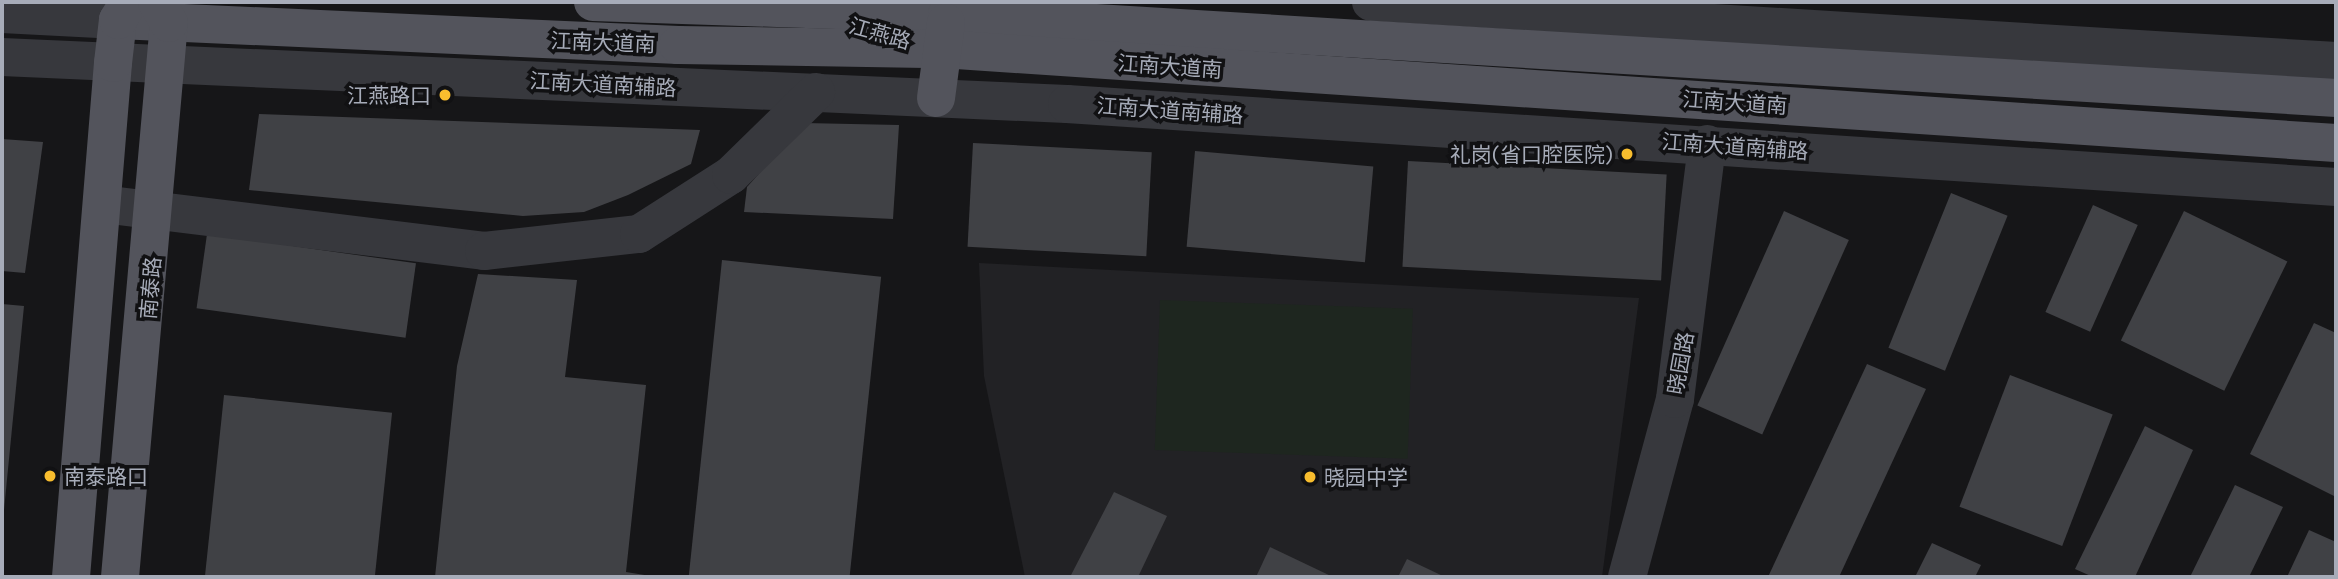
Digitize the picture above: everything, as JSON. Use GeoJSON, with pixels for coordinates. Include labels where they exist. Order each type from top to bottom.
{"type":"FeatureCollection","features":[{"type":"Feature","properties":{"kind":"main road","name":"江南大道南"},"geometry":{"type":"LineString","coordinates":[[593,2],[788,5]]}},
{"type":"Feature","properties":{"kind":"main road","name":"江燕路"},"geometry":{"type":"LineString","coordinates":[[909,2],[946,22]]}},
{"type":"Feature","properties":{"kind":"main road","name":"江燕路"},"geometry":{"type":"LineString","coordinates":[[788,5],[946,22]]}},
{"type":"Feature","properties":{"kind":"main road","name":"江南大道南"},"geometry":{"type":"LineString","coordinates":[[123,11],[946,22],[1454,24],[1953,75],[2336,98]]}},
{"type":"Feature","properties":{"kind":"main road"},"geometry":{"type":"LineString","coordinates":[[71,577],[113,63],[123,11]]}},
{"type":"Feature","properties":{"kind":"main road","name":"南泰路"},"geometry":{"type":"LineString","coordinates":[[120,577],[156,210],[166,65],[163,12]]}},
{"type":"Feature","properties":{"kind":"main road","name":"江南大道南"},"geometry":{"type":"LineString","coordinates":[[946,22],[1448,83],[2336,143]]}},
{"type":"Feature","properties":{"kind":"main road"},"geometry":{"type":"LineString","coordinates":[[936,98],[946,22]]}},
{"type":"Feature","properties":{"kind":"street"},"geometry":{"type":"LineString","coordinates":[[946,22],[1001,2]]}},
{"type":"Feature","properties":{"kind":"street"},"geometry":{"type":"LineString","coordinates":[[1371,2],[1454,24],[1953,36],[2336,61]]}},
{"type":"Feature","properties":{"kind":"street","name":"江南大道南"},"geometry":{"type":"LineString","coordinates":[[2,14],[123,11]]}},
{"type":"Feature","properties":{"kind":"street"},"geometry":{"type":"LineString","coordinates":[[1953,36],[1953,75]]}},
{"type":"Feature","properties":{"kind":"street","name":"江南大道南辅路"},"geometry":{"type":"LineString","coordinates":[[2,57],[936,98],[1954,159],[2336,187]]}},
{"type":"Feature","properties":{"kind":"street"},"geometry":{"type":"LineString","coordinates":[[1447,127],[1448,83]]}},
{"type":"Feature","properties":{"kind":"street"},"geometry":{"type":"LineString","coordinates":[[102,204],[484,251],[639,234],[731,175],[816,92]]}},
{"type":"Feature","properties":{"kind":"street"},"geometry":{"type":"LineString","coordinates":[[1954,159],[1956,117]]}},
{"type":"Feature","properties":{"kind":"street","name":"晓园路"},"geometry":{"type":"LineString","coordinates":[[1627,577],[1675,399],[1707,144]]}},
{"type":"Feature","properties":{"kind":"shaded area","name":"晓园中学"},"geometry":{"type":"Polygon","coordinates":[[[979,263],[1639,298],[1602,577],[1025,577],[984,376],[979,263]]]}},
{"type":"Feature","properties":{"kind":"shaded area"},"geometry":{"type":"Polygon","coordinates":[[[1160,300],[1413,309],[1408,459],[1155,450],[1160,300]]]}},
{"type":"Feature","properties":{"kind":"building"},"geometry":{"type":"Polygon","coordinates":[[[259,114],[700,130],[691,164],[628,195],[584,212],[523,216],[249,190],[259,114]]]}},
{"type":"Feature","properties":{"kind":"building"},"geometry":{"type":"Polygon","coordinates":[[[804,123],[899,125],[893,219],[744,212],[747,187],[804,123]]]}},
{"type":"Feature","properties":{"kind":"building"},"geometry":{"type":"Polygon","coordinates":[[[2,139],[43,142],[25,273],[2,271],[2,139]]]}},
{"type":"Feature","properties":{"kind":"building"},"geometry":{"type":"Polygon","coordinates":[[[973,143],[1152,152],[1146,256],[968,247],[973,143]]]}},
{"type":"Feature","properties":{"kind":"building"},"geometry":{"type":"Polygon","coordinates":[[[1195,151],[1373,167],[1365,262],[1187,247],[1195,151]]]}},
{"type":"Feature","properties":{"kind":"building"},"geometry":{"type":"Polygon","coordinates":[[[1408,161],[1667,175],[1661,280],[1402,267],[1408,161]]]}},
{"type":"Feature","properties":{"kind":"building"},"geometry":{"type":"Polygon","coordinates":[[[1951,193],[2008,216],[1945,371],[1888,348],[1951,193]]]}},
{"type":"Feature","properties":{"kind":"building"},"geometry":{"type":"Polygon","coordinates":[[[2093,205],[2138,225],[2090,332],[2045,312],[2093,205]]]}},
{"type":"Feature","properties":{"kind":"building"},"geometry":{"type":"Polygon","coordinates":[[[1784,211],[1849,240],[1762,434],[1697,406],[1784,211]]]}},
{"type":"Feature","properties":{"kind":"building"},"geometry":{"type":"Polygon","coordinates":[[[2184,211],[2287,261],[2224,391],[2121,340],[2184,211]]]}},
{"type":"Feature","properties":{"kind":"building"},"geometry":{"type":"Polygon","coordinates":[[[207,234],[416,263],[406,338],[197,308],[207,234]]]}},
{"type":"Feature","properties":{"kind":"building"},"geometry":{"type":"Polygon","coordinates":[[[722,260],[881,277],[850,577],[689,577],[722,260]]]}},
{"type":"Feature","properties":{"kind":"building"},"geometry":{"type":"Polygon","coordinates":[[[478,274],[577,280],[565,377],[646,385],[626,572],[657,577],[435,577],[457,366],[478,274]]]}},
{"type":"Feature","properties":{"kind":"building"},"geometry":{"type":"Polygon","coordinates":[[[2,304],[24,306],[4,510],[2,510],[2,304]]]}},
{"type":"Feature","properties":{"kind":"building"},"geometry":{"type":"Polygon","coordinates":[[[2314,323],[2336,333],[2336,497],[2250,454],[2314,323]]]}},
{"type":"Feature","properties":{"kind":"building"},"geometry":{"type":"Polygon","coordinates":[[[1867,364],[1926,389],[1839,577],[1768,577],[1867,364]]]}},
{"type":"Feature","properties":{"kind":"building"},"geometry":{"type":"Polygon","coordinates":[[[2010,375],[2113,414],[2062,546],[1959,507],[2010,375]]]}},
{"type":"Feature","properties":{"kind":"building"},"geometry":{"type":"Polygon","coordinates":[[[224,395],[392,413],[375,577],[205,577],[224,395]]]}},
{"type":"Feature","properties":{"kind":"building"},"geometry":{"type":"Polygon","coordinates":[[[2145,426],[2193,450],[2135,577],[2093,577],[2075,569],[2145,426]]]}},
{"type":"Feature","properties":{"kind":"building"},"geometry":{"type":"Polygon","coordinates":[[[2235,485],[2283,507],[2249,577],[2190,577],[2235,485]]]}},
{"type":"Feature","properties":{"kind":"building"},"geometry":{"type":"Polygon","coordinates":[[[1114,492],[1167,516],[1138,577],[1070,577],[1114,492]]]}},
{"type":"Feature","properties":{"kind":"building"},"geometry":{"type":"Polygon","coordinates":[[[2309,530],[2336,542],[2336,577],[2287,577],[2309,530]]]}},
{"type":"Feature","properties":{"kind":"building"},"geometry":{"type":"Polygon","coordinates":[[[1932,543],[1981,565],[1975,577],[1915,577],[1932,543]]]}},
{"type":"Feature","properties":{"kind":"building"},"geometry":{"type":"Polygon","coordinates":[[[1270,547],[1333,577],[1256,577],[1270,547]]]}},
{"type":"Feature","properties":{"kind":"building"},"geometry":{"type":"Polygon","coordinates":[[[1407,559],[1445,577],[1398,577],[1407,559]]]}},
{"type":"Feature","properties":{"kind":"place","name":"江燕路口"},"geometry":{"type":"Point","coordinates":[445,95]}},
{"type":"Feature","properties":{"kind":"place","name":"礼岗(省口腔医院)"},"geometry":{"type":"Point","coordinates":[1627,154]}},
{"type":"Feature","properties":{"kind":"place","name":"南泰路口"},"geometry":{"type":"Point","coordinates":[50,476]}},
{"type":"Feature","properties":{"kind":"place","name":"晓园中学"},"geometry":{"type":"Point","coordinates":[1310,477]}}]}
